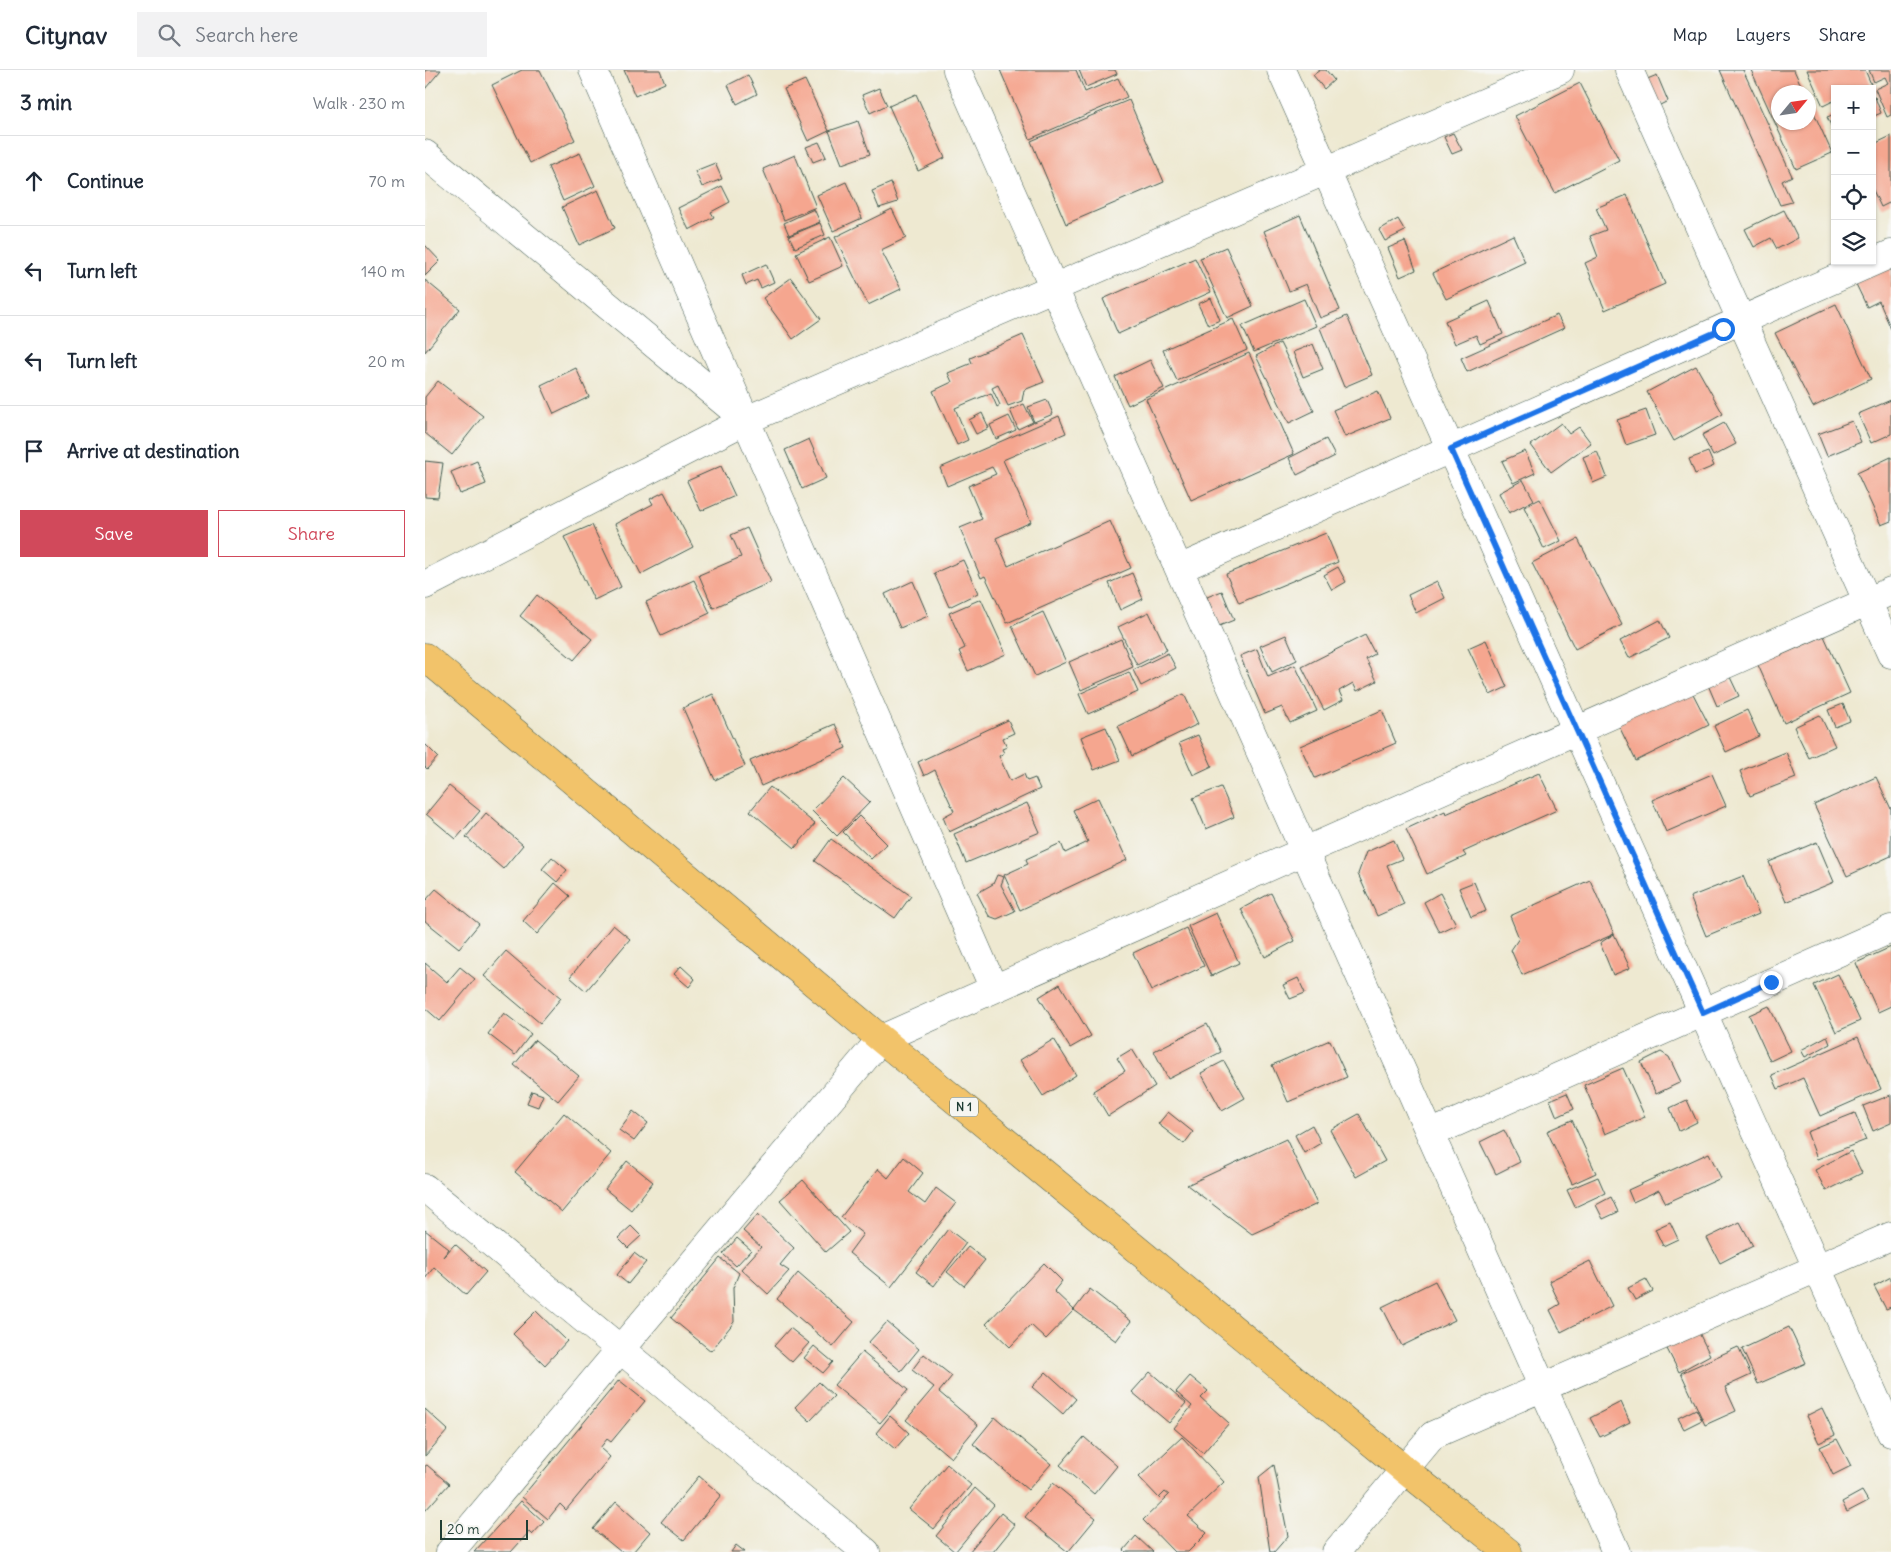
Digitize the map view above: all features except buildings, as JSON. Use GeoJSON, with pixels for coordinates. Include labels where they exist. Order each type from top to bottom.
{"type":"FeatureCollection","features":[{"type":"Feature","properties":{"kind":"highway","name":"N 1"},"geometry":{"type":"LineString","coordinates":[[425,658],[881,1039],[1405,1470],[1508,1552]]}},
{"type":"Feature","properties":{"kind":"street"},"geometry":{"type":"LineString","coordinates":[[593,70],[995,989]]}},
{"type":"Feature","properties":{"kind":"street"},"geometry":{"type":"LineString","coordinates":[[957,70],[1616,1552]]}},
{"type":"Feature","properties":{"kind":"street"},"geometry":{"type":"LineString","coordinates":[[1281,70],[1891,1433]]}},
{"type":"Feature","properties":{"kind":"street"},"geometry":{"type":"LineString","coordinates":[[425,585],[746,420],[1560,70]]}},
{"type":"Feature","properties":{"kind":"street"},"geometry":{"type":"LineString","coordinates":[[1629,70],[1741,321],[1879,597],[1891,654]]}},
{"type":"Feature","properties":{"kind":"street"},"geometry":{"type":"LineString","coordinates":[[425,154],[746,420]]}},
{"type":"Feature","properties":{"kind":"street"},"geometry":{"type":"LineString","coordinates":[[1179,569],[1891,254]]}},
{"type":"Feature","properties":{"kind":"street"},"geometry":{"type":"LineString","coordinates":[[450,1552],[881,1039],[1879,597]]}},
{"type":"Feature","properties":{"kind":"street"},"geometry":{"type":"LineString","coordinates":[[1430,1134],[1891,929]]}},
{"type":"Feature","properties":{"kind":"street"},"geometry":{"type":"LineString","coordinates":[[425,1188],[866,1552]]}},
{"type":"Feature","properties":{"kind":"street"},"geometry":{"type":"LineString","coordinates":[[1336,1552],[1433,1435],[1891,1236]]}},
{"type":"Feature","properties":{"kind":"route"},"geometry":{"type":"LineString","coordinates":[[1723,329],[1451,449],[1703,1013],[1771,982]]}}]}
